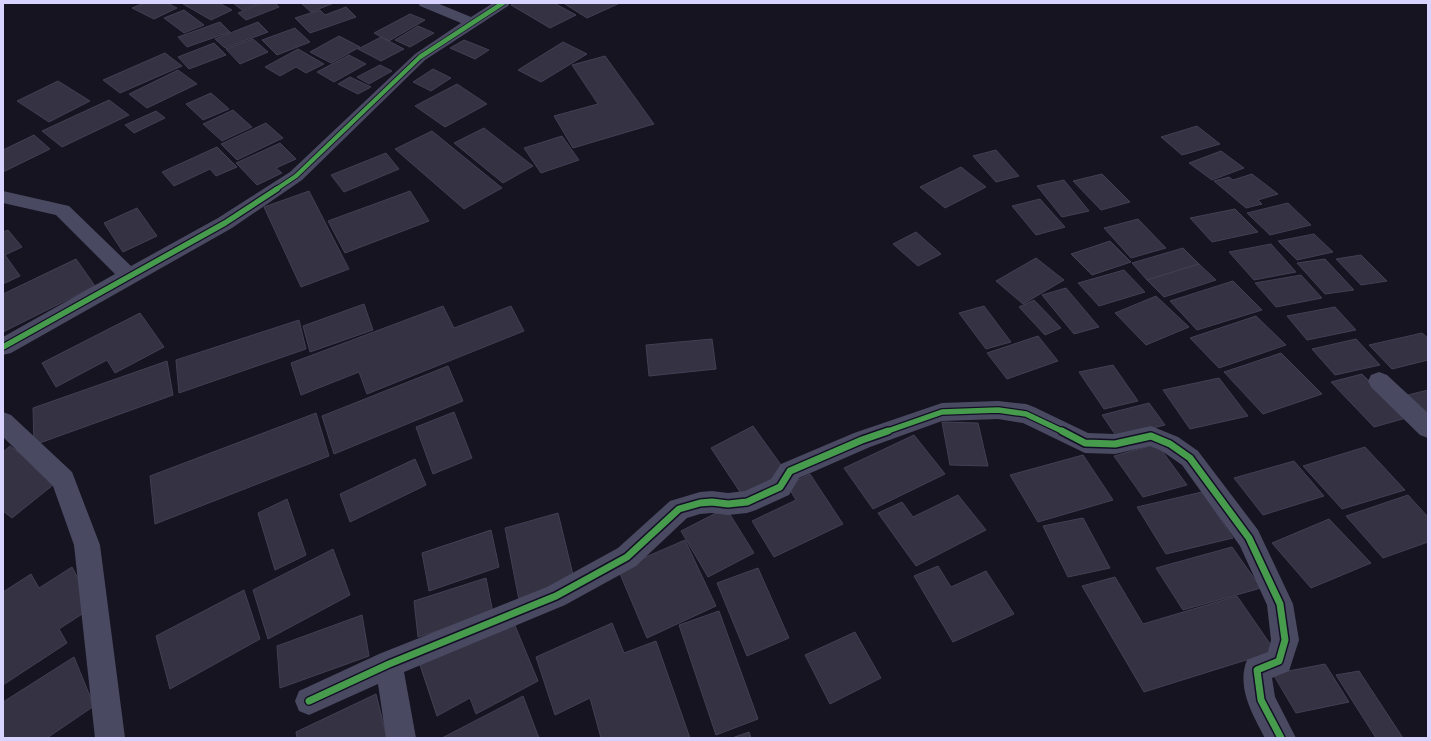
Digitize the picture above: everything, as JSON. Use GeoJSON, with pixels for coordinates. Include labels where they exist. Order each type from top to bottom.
{"type":"FeatureCollection","features":[{"type":"Feature","properties":{"kind":"street"},"geometry":{"type":"LineString","coordinates":[[425,3],[473,23]]}},
{"type":"Feature","properties":{"kind":"street"},"geometry":{"type":"LineString","coordinates":[[3,347],[225,223],[296,176],[420,57],[503,3]]}},
{"type":"Feature","properties":{"kind":"street"},"geometry":{"type":"LineString","coordinates":[[3,197],[62,210],[124,280]]}},
{"type":"Feature","properties":{"kind":"street"},"geometry":{"type":"LineString","coordinates":[[1379,381],[1428,428]]}},
{"type":"Feature","properties":{"kind":"street"},"geometry":{"type":"LineString","coordinates":[[309,701],[389,664],[556,596],[627,557],[679,509],[700,503],[712,502],[728,504],[747,502],[780,487],[790,471],[862,440],[942,412],[998,410],[1026,414],[1085,443],[1115,444],[1151,436],[1170,444],[1190,458],[1249,538],[1280,604],[1285,640],[1279,661],[1257,670],[1261,700],[1281,738]]}},
{"type":"Feature","properties":{"kind":"street"},"geometry":{"type":"LineString","coordinates":[[3,422],[63,480],[87,546],[110,738]]}},
{"type":"Feature","properties":{"kind":"street"},"geometry":{"type":"LineString","coordinates":[[389,664],[401,738]]}},
{"type":"Feature","properties":{"kind":"building"},"geometry":{"type":"Polygon","coordinates":[[[144,3],[167,3],[177,8],[154,19],[132,8],[144,3]]]}},
{"type":"Feature","properties":{"kind":"building"},"geometry":{"type":"Polygon","coordinates":[[[219,3],[232,10],[211,20],[183,4],[219,3]]]}},
{"type":"Feature","properties":{"kind":"building"},"geometry":{"type":"Polygon","coordinates":[[[233,3],[259,3],[242,10],[233,3]]]}},
{"type":"Feature","properties":{"kind":"building"},"geometry":{"type":"Polygon","coordinates":[[[262,3],[275,3],[279,7],[246,20],[238,13],[262,3]]]}},
{"type":"Feature","properties":{"kind":"building"},"geometry":{"type":"Polygon","coordinates":[[[334,3],[311,12],[302,4],[334,3]]]}},
{"type":"Feature","properties":{"kind":"building"},"geometry":{"type":"Polygon","coordinates":[[[515,3],[554,3],[576,15],[550,28],[511,5],[515,3]]]}},
{"type":"Feature","properties":{"kind":"building"},"geometry":{"type":"Polygon","coordinates":[[[620,3],[587,18],[565,4],[620,3]]]}},
{"type":"Feature","properties":{"kind":"building"},"geometry":{"type":"Polygon","coordinates":[[[346,7],[356,17],[310,33],[295,18],[320,10],[325,15],[346,7]]]}},
{"type":"Feature","properties":{"kind":"building"},"geometry":{"type":"Polygon","coordinates":[[[184,10],[204,25],[184,33],[164,18],[184,10]]]}},
{"type":"Feature","properties":{"kind":"building"},"geometry":{"type":"Polygon","coordinates":[[[410,14],[425,20],[389,41],[374,33],[410,14]]]}},
{"type":"Feature","properties":{"kind":"building"},"geometry":{"type":"Polygon","coordinates":[[[220,22],[230,32],[187,47],[178,37],[220,22]]]}},
{"type":"Feature","properties":{"kind":"building"},"geometry":{"type":"Polygon","coordinates":[[[258,22],[268,32],[225,48],[215,39],[258,22]]]}},
{"type":"Feature","properties":{"kind":"building"},"geometry":{"type":"Polygon","coordinates":[[[418,26],[434,33],[410,47],[395,40],[418,26]]]}},
{"type":"Feature","properties":{"kind":"building"},"geometry":{"type":"Polygon","coordinates":[[[295,28],[310,42],[277,55],[262,40],[295,28]]]}},
{"type":"Feature","properties":{"kind":"building"},"geometry":{"type":"Polygon","coordinates":[[[339,36],[360,47],[331,63],[310,52],[339,36]]]}},
{"type":"Feature","properties":{"kind":"building"},"geometry":{"type":"Polygon","coordinates":[[[381,37],[404,49],[381,61],[358,49],[381,37]]]}},
{"type":"Feature","properties":{"kind":"building"},"geometry":{"type":"Polygon","coordinates":[[[253,39],[268,52],[240,64],[226,49],[253,39]]]}},
{"type":"Feature","properties":{"kind":"building"},"geometry":{"type":"Polygon","coordinates":[[[464,40],[489,50],[475,59],[450,48],[464,40]]]}},
{"type":"Feature","properties":{"kind":"building"},"geometry":{"type":"Polygon","coordinates":[[[563,42],[587,54],[541,82],[518,70],[563,42]]]}},
{"type":"Feature","properties":{"kind":"building"},"geometry":{"type":"Polygon","coordinates":[[[214,43],[226,55],[189,69],[178,57],[214,43]]]}},
{"type":"Feature","properties":{"kind":"building"},"geometry":{"type":"Polygon","coordinates":[[[298,49],[324,64],[306,73],[296,67],[280,76],[265,67],[298,49]]]}},
{"type":"Feature","properties":{"kind":"building"},"geometry":{"type":"Polygon","coordinates":[[[165,53],[182,66],[120,93],[103,80],[165,53]]]}},
{"type":"Feature","properties":{"kind":"building"},"geometry":{"type":"Polygon","coordinates":[[[349,55],[366,64],[334,82],[317,72],[349,55]]]}},
{"type":"Feature","properties":{"kind":"building"},"geometry":{"type":"Polygon","coordinates":[[[605,56],[654,124],[573,148],[554,116],[598,104],[572,65],[605,56]]]}},
{"type":"Feature","properties":{"kind":"building"},"geometry":{"type":"Polygon","coordinates":[[[380,65],[392,71],[369,84],[357,77],[380,65]]]}},
{"type":"Feature","properties":{"kind":"building"},"geometry":{"type":"Polygon","coordinates":[[[433,69],[451,78],[431,91],[413,82],[433,69]]]}},
{"type":"Feature","properties":{"kind":"building"},"geometry":{"type":"Polygon","coordinates":[[[178,70],[197,84],[147,108],[129,94],[178,70]]]}},
{"type":"Feature","properties":{"kind":"building"},"geometry":{"type":"Polygon","coordinates":[[[350,77],[371,87],[358,94],[338,84],[350,77]]]}},
{"type":"Feature","properties":{"kind":"building"},"geometry":{"type":"Polygon","coordinates":[[[58,81],[90,101],[49,122],[17,101],[58,81]]]}},
{"type":"Feature","properties":{"kind":"building"},"geometry":{"type":"Polygon","coordinates":[[[457,84],[487,104],[445,127],[415,106],[457,84]]]}},
{"type":"Feature","properties":{"kind":"building"},"geometry":{"type":"Polygon","coordinates":[[[211,93],[229,109],[203,120],[186,104],[211,93]]]}},
{"type":"Feature","properties":{"kind":"building"},"geometry":{"type":"Polygon","coordinates":[[[109,100],[129,115],[62,147],[42,131],[109,100]]]}},
{"type":"Feature","properties":{"kind":"building"},"geometry":{"type":"Polygon","coordinates":[[[233,110],[252,127],[222,141],[203,124],[233,110]]]}},
{"type":"Feature","properties":{"kind":"building"},"geometry":{"type":"Polygon","coordinates":[[[156,111],[165,118],[134,133],[125,125],[156,111]]]}},
{"type":"Feature","properties":{"kind":"building"},"geometry":{"type":"Polygon","coordinates":[[[266,123],[283,138],[237,160],[221,144],[266,123]]]}},
{"type":"Feature","properties":{"kind":"building"},"geometry":{"type":"Polygon","coordinates":[[[1197,126],[1220,144],[1182,155],[1161,137],[1197,126]]]}},
{"type":"Feature","properties":{"kind":"building"},"geometry":{"type":"Polygon","coordinates":[[[484,128],[533,166],[503,183],[454,143],[484,128]]]}},
{"type":"Feature","properties":{"kind":"building"},"geometry":{"type":"Polygon","coordinates":[[[432,131],[502,188],[464,209],[395,149],[432,131]]]}},
{"type":"Feature","properties":{"kind":"building"},"geometry":{"type":"Polygon","coordinates":[[[34,135],[50,149],[3,172],[3,150],[34,135]]]}},
{"type":"Feature","properties":{"kind":"building"},"geometry":{"type":"Polygon","coordinates":[[[562,136],[579,160],[541,173],[524,148],[562,136]]]}},
{"type":"Feature","properties":{"kind":"building"},"geometry":{"type":"Polygon","coordinates":[[[280,143],[296,159],[276,168],[282,173],[257,185],[236,163],[280,143]]]}},
{"type":"Feature","properties":{"kind":"building"},"geometry":{"type":"Polygon","coordinates":[[[217,147],[237,167],[216,176],[210,169],[174,186],[162,172],[217,147]]]}},
{"type":"Feature","properties":{"kind":"building"},"geometry":{"type":"Polygon","coordinates":[[[996,150],[1019,176],[996,182],[973,156],[996,150]]]}},
{"type":"Feature","properties":{"kind":"building"},"geometry":{"type":"Polygon","coordinates":[[[1221,151],[1244,168],[1212,180],[1189,163],[1221,151]]]}},
{"type":"Feature","properties":{"kind":"building"},"geometry":{"type":"Polygon","coordinates":[[[386,153],[399,169],[344,192],[331,175],[386,153]]]}},
{"type":"Feature","properties":{"kind":"building"},"geometry":{"type":"Polygon","coordinates":[[[961,167],[986,187],[945,208],[920,187],[961,167]]]}},
{"type":"Feature","properties":{"kind":"building"},"geometry":{"type":"Polygon","coordinates":[[[1102,174],[1130,202],[1101,210],[1073,181],[1102,174]]]}},
{"type":"Feature","properties":{"kind":"building"},"geometry":{"type":"Polygon","coordinates":[[[1252,174],[1278,194],[1258,200],[1262,204],[1246,208],[1214,181],[1229,177],[1233,180],[1252,174]]]}},
{"type":"Feature","properties":{"kind":"building"},"geometry":{"type":"Polygon","coordinates":[[[1064,180],[1089,211],[1062,217],[1037,186],[1064,180]]]}},
{"type":"Feature","properties":{"kind":"building"},"geometry":{"type":"Polygon","coordinates":[[[309,191],[349,269],[301,287],[264,207],[309,191]]]}},
{"type":"Feature","properties":{"kind":"building"},"geometry":{"type":"Polygon","coordinates":[[[410,191],[429,221],[345,253],[328,221],[410,191]]]}},
{"type":"Feature","properties":{"kind":"building"},"geometry":{"type":"Polygon","coordinates":[[[1040,199],[1065,227],[1036,235],[1012,206],[1040,199]]]}},
{"type":"Feature","properties":{"kind":"building"},"geometry":{"type":"Polygon","coordinates":[[[1288,203],[1311,225],[1270,235],[1247,213],[1288,203]]]}},
{"type":"Feature","properties":{"kind":"building"},"geometry":{"type":"Polygon","coordinates":[[[137,208],[157,236],[123,252],[104,223],[137,208]]]}},
{"type":"Feature","properties":{"kind":"building"},"geometry":{"type":"Polygon","coordinates":[[[1235,209],[1258,232],[1212,242],[1190,218],[1235,209]]]}},
{"type":"Feature","properties":{"kind":"building"},"geometry":{"type":"Polygon","coordinates":[[[1138,219],[1166,248],[1131,258],[1104,228],[1138,219]]]}},
{"type":"Feature","properties":{"kind":"building"},"geometry":{"type":"Polygon","coordinates":[[[8,230],[22,247],[5,255],[20,276],[3,284],[3,232],[8,230]]]}},
{"type":"Feature","properties":{"kind":"building"},"geometry":{"type":"Polygon","coordinates":[[[916,232],[941,254],[918,266],[893,244],[916,232]]]}},
{"type":"Feature","properties":{"kind":"building"},"geometry":{"type":"Polygon","coordinates":[[[1314,234],[1333,252],[1297,260],[1278,241],[1314,234]]]}},
{"type":"Feature","properties":{"kind":"building"},"geometry":{"type":"Polygon","coordinates":[[[1110,241],[1131,262],[1092,275],[1071,254],[1110,241]]]}},
{"type":"Feature","properties":{"kind":"building"},"geometry":{"type":"Polygon","coordinates":[[[1271,244],[1296,272],[1254,280],[1229,252],[1271,244]]]}},
{"type":"Feature","properties":{"kind":"building"},"geometry":{"type":"Polygon","coordinates":[[[1183,248],[1199,264],[1147,280],[1132,263],[1183,248]]]}},
{"type":"Feature","properties":{"kind":"building"},"geometry":{"type":"Polygon","coordinates":[[[1361,255],[1387,281],[1361,285],[1336,259],[1361,255]]]}},
{"type":"Feature","properties":{"kind":"building"},"geometry":{"type":"Polygon","coordinates":[[[1036,258],[1064,280],[1023,304],[996,281],[1036,258]]]}},
{"type":"Feature","properties":{"kind":"building"},"geometry":{"type":"Polygon","coordinates":[[[76,259],[95,286],[3,332],[3,294],[76,259]]]}},
{"type":"Feature","properties":{"kind":"building"},"geometry":{"type":"Polygon","coordinates":[[[1325,259],[1354,290],[1325,294],[1297,263],[1325,259]]]}},
{"type":"Feature","properties":{"kind":"building"},"geometry":{"type":"Polygon","coordinates":[[[1199,264],[1216,280],[1164,297],[1147,280],[1199,264]]]}},
{"type":"Feature","properties":{"kind":"building"},"geometry":{"type":"Polygon","coordinates":[[[1124,270],[1145,292],[1099,306],[1078,283],[1124,270]]]}},
{"type":"Feature","properties":{"kind":"building"},"geometry":{"type":"Polygon","coordinates":[[[1301,275],[1322,298],[1276,307],[1255,283],[1301,275]]]}},
{"type":"Feature","properties":{"kind":"building"},"geometry":{"type":"Polygon","coordinates":[[[1233,281],[1262,310],[1197,330],[1170,301],[1233,281]]]}},
{"type":"Feature","properties":{"kind":"building"},"geometry":{"type":"Polygon","coordinates":[[[1066,288],[1099,327],[1074,334],[1042,295],[1066,288]]]}},
{"type":"Feature","properties":{"kind":"building"},"geometry":{"type":"Polygon","coordinates":[[[1156,296],[1189,327],[1146,345],[1115,313],[1156,296]]]}},
{"type":"Feature","properties":{"kind":"building"},"geometry":{"type":"Polygon","coordinates":[[[1034,300],[1061,328],[1045,335],[1019,307],[1034,300]]]}},
{"type":"Feature","properties":{"kind":"building"},"geometry":{"type":"Polygon","coordinates":[[[364,304],[373,330],[310,352],[303,326],[364,304]]]}},
{"type":"Feature","properties":{"kind":"building"},"geometry":{"type":"Polygon","coordinates":[[[443,306],[454,328],[511,306],[524,331],[367,394],[359,372],[301,395],[291,363],[443,306]]]}},
{"type":"Feature","properties":{"kind":"building"},"geometry":{"type":"Polygon","coordinates":[[[984,306],[1011,342],[986,349],[959,313],[984,306]]]}},
{"type":"Feature","properties":{"kind":"building"},"geometry":{"type":"Polygon","coordinates":[[[1335,307],[1356,330],[1307,340],[1287,316],[1335,307]]]}},
{"type":"Feature","properties":{"kind":"building"},"geometry":{"type":"Polygon","coordinates":[[[140,313],[164,347],[115,373],[107,360],[56,387],[42,363],[140,313]]]}},
{"type":"Feature","properties":{"kind":"building"},"geometry":{"type":"Polygon","coordinates":[[[1256,316],[1286,345],[1219,368],[1190,338],[1256,316]]]}},
{"type":"Feature","properties":{"kind":"building"},"geometry":{"type":"Polygon","coordinates":[[[299,320],[306,349],[179,393],[176,360],[299,320]]]}},
{"type":"Feature","properties":{"kind":"building"},"geometry":{"type":"Polygon","coordinates":[[[1422,333],[1428,338],[1428,360],[1392,369],[1369,345],[1422,333]]]}},
{"type":"Feature","properties":{"kind":"building"},"geometry":{"type":"Polygon","coordinates":[[[1038,336],[1058,361],[1007,379],[987,353],[1038,336]]]}},
{"type":"Feature","properties":{"kind":"building"},"geometry":{"type":"Polygon","coordinates":[[[712,339],[716,369],[649,376],[646,345],[712,339]]]}},
{"type":"Feature","properties":{"kind":"building"},"geometry":{"type":"Polygon","coordinates":[[[1356,339],[1380,365],[1335,375],[1312,349],[1356,339]]]}},
{"type":"Feature","properties":{"kind":"building"},"geometry":{"type":"Polygon","coordinates":[[[1281,353],[1322,394],[1263,414],[1224,372],[1281,353]]]}},
{"type":"Feature","properties":{"kind":"building"},"geometry":{"type":"Polygon","coordinates":[[[167,361],[173,395],[34,445],[33,408],[167,361]]]}},
{"type":"Feature","properties":{"kind":"building"},"geometry":{"type":"Polygon","coordinates":[[[1113,365],[1138,401],[1104,409],[1079,372],[1113,365]]]}},
{"type":"Feature","properties":{"kind":"building"},"geometry":{"type":"Polygon","coordinates":[[[448,366],[463,401],[334,454],[322,416],[448,366]]]}},
{"type":"Feature","properties":{"kind":"building"},"geometry":{"type":"Polygon","coordinates":[[[1362,374],[1406,418],[1374,427],[1331,382],[1362,374]]]}},
{"type":"Feature","properties":{"kind":"building"},"geometry":{"type":"Polygon","coordinates":[[[1219,378],[1248,416],[1190,429],[1163,390],[1219,378]]]}},
{"type":"Feature","properties":{"kind":"building"},"geometry":{"type":"Polygon","coordinates":[[[1428,390],[1428,422],[1404,396],[1428,390]]]}},
{"type":"Feature","properties":{"kind":"building"},"geometry":{"type":"Polygon","coordinates":[[[1149,403],[1165,425],[1117,437],[1102,415],[1149,403]]]}},
{"type":"Feature","properties":{"kind":"building"},"geometry":{"type":"Polygon","coordinates":[[[454,412],[472,458],[433,474],[416,427],[454,412]]]}},
{"type":"Feature","properties":{"kind":"building"},"geometry":{"type":"Polygon","coordinates":[[[316,413],[329,456],[155,524],[150,476],[316,413]]]}},
{"type":"Feature","properties":{"kind":"building"},"geometry":{"type":"Polygon","coordinates":[[[942,422],[978,423],[988,466],[950,465],[942,422]]]}},
{"type":"Feature","properties":{"kind":"building"},"geometry":{"type":"Polygon","coordinates":[[[753,426],[786,472],[742,495],[711,448],[753,426]]]}},
{"type":"Feature","properties":{"kind":"building"},"geometry":{"type":"Polygon","coordinates":[[[914,435],[945,474],[873,509],[844,468],[914,435]]]}},
{"type":"Feature","properties":{"kind":"building"},"geometry":{"type":"Polygon","coordinates":[[[1157,444],[1187,485],[1143,497],[1114,456],[1157,444]]]}},
{"type":"Feature","properties":{"kind":"building"},"geometry":{"type":"Polygon","coordinates":[[[10,446],[58,481],[12,518],[3,511],[3,452],[10,446]]]}},
{"type":"Feature","properties":{"kind":"building"},"geometry":{"type":"Polygon","coordinates":[[[1365,447],[1405,490],[1342,509],[1303,466],[1365,447]]]}},
{"type":"Feature","properties":{"kind":"building"},"geometry":{"type":"Polygon","coordinates":[[[1083,455],[1113,500],[1038,522],[1010,475],[1083,455]]]}},
{"type":"Feature","properties":{"kind":"building"},"geometry":{"type":"Polygon","coordinates":[[[415,459],[426,485],[350,522],[340,494],[415,459]]]}},
{"type":"Feature","properties":{"kind":"building"},"geometry":{"type":"Polygon","coordinates":[[[1294,461],[1324,496],[1263,515],[1234,478],[1294,461]]]}},
{"type":"Feature","properties":{"kind":"building"},"geometry":{"type":"Polygon","coordinates":[[[810,474],[843,524],[774,557],[752,521],[796,500],[787,485],[810,474]]]}},
{"type":"Feature","properties":{"kind":"building"},"geometry":{"type":"Polygon","coordinates":[[[1202,492],[1233,538],[1166,554],[1137,507],[1202,492]]]}},
{"type":"Feature","properties":{"kind":"building"},"geometry":{"type":"Polygon","coordinates":[[[958,495],[986,530],[916,566],[878,513],[902,502],[913,517],[958,495]]]}},
{"type":"Feature","properties":{"kind":"building"},"geometry":{"type":"Polygon","coordinates":[[[1408,495],[1428,517],[1428,542],[1383,558],[1346,516],[1408,495]]]}},
{"type":"Feature","properties":{"kind":"building"},"geometry":{"type":"Polygon","coordinates":[[[287,499],[306,555],[275,570],[258,513],[287,499]]]}},
{"type":"Feature","properties":{"kind":"building"},"geometry":{"type":"Polygon","coordinates":[[[726,508],[754,553],[708,577],[681,531],[726,508]]]}},
{"type":"Feature","properties":{"kind":"building"},"geometry":{"type":"Polygon","coordinates":[[[558,513],[575,583],[519,600],[505,528],[558,513]]]}},
{"type":"Feature","properties":{"kind":"building"},"geometry":{"type":"Polygon","coordinates":[[[1083,518],[1110,568],[1068,577],[1043,526],[1083,518]]]}},
{"type":"Feature","properties":{"kind":"building"},"geometry":{"type":"Polygon","coordinates":[[[1329,519],[1371,563],[1311,588],[1272,543],[1329,519]]]}},
{"type":"Feature","properties":{"kind":"building"},"geometry":{"type":"Polygon","coordinates":[[[491,530],[499,567],[429,591],[422,553],[491,530]]]}},
{"type":"Feature","properties":{"kind":"building"},"geometry":{"type":"Polygon","coordinates":[[[685,540],[716,606],[647,638],[618,569],[685,540]]]}},
{"type":"Feature","properties":{"kind":"building"},"geometry":{"type":"Polygon","coordinates":[[[1232,547],[1261,588],[1183,610],[1156,568],[1232,547]]]}},
{"type":"Feature","properties":{"kind":"building"},"geometry":{"type":"Polygon","coordinates":[[[333,549],[350,595],[268,639],[253,590],[333,549]]]}},
{"type":"Feature","properties":{"kind":"building"},"geometry":{"type":"Polygon","coordinates":[[[938,566],[951,587],[986,571],[1014,614],[953,642],[914,576],[938,566]]]}},
{"type":"Feature","properties":{"kind":"building"},"geometry":{"type":"Polygon","coordinates":[[[72,567],[93,607],[59,629],[67,643],[3,685],[3,592],[31,574],[39,588],[72,567]]]}},
{"type":"Feature","properties":{"kind":"building"},"geometry":{"type":"Polygon","coordinates":[[[758,568],[789,638],[747,656],[717,583],[758,568]]]}},
{"type":"Feature","properties":{"kind":"building"},"geometry":{"type":"Polygon","coordinates":[[[1115,577],[1143,624],[1237,596],[1275,651],[1144,692],[1082,586],[1115,577]]]}},
{"type":"Feature","properties":{"kind":"building"},"geometry":{"type":"Polygon","coordinates":[[[486,578],[493,613],[418,637],[414,601],[486,578]]]}},
{"type":"Feature","properties":{"kind":"building"},"geometry":{"type":"Polygon","coordinates":[[[244,590],[260,639],[170,689],[156,636],[244,590]]]}},
{"type":"Feature","properties":{"kind":"building"},"geometry":{"type":"Polygon","coordinates":[[[719,611],[758,719],[716,735],[679,625],[719,611]]]}},
{"type":"Feature","properties":{"kind":"building"},"geometry":{"type":"Polygon","coordinates":[[[362,615],[369,656],[280,688],[277,646],[362,615]]]}},
{"type":"Feature","properties":{"kind":"building"},"geometry":{"type":"Polygon","coordinates":[[[511,616],[538,681],[476,714],[470,698],[437,716],[419,662],[511,616]]]}},
{"type":"Feature","properties":{"kind":"building"},"geometry":{"type":"Polygon","coordinates":[[[612,623],[624,653],[656,641],[690,738],[601,738],[590,698],[555,715],[536,657],[612,623]]]}},
{"type":"Feature","properties":{"kind":"building"},"geometry":{"type":"Polygon","coordinates":[[[855,632],[881,678],[830,704],[805,655],[855,632]]]}},
{"type":"Feature","properties":{"kind":"building"},"geometry":{"type":"Polygon","coordinates":[[[74,657],[94,706],[47,738],[3,738],[3,702],[74,657]]]}},
{"type":"Feature","properties":{"kind":"building"},"geometry":{"type":"Polygon","coordinates":[[[1325,664],[1349,702],[1296,713],[1273,674],[1325,664]]]}},
{"type":"Feature","properties":{"kind":"building"},"geometry":{"type":"Polygon","coordinates":[[[1359,671],[1403,738],[1376,738],[1336,675],[1359,671]]]}},
{"type":"Feature","properties":{"kind":"building"},"geometry":{"type":"Polygon","coordinates":[[[376,694],[387,738],[297,738],[296,732],[376,694]]]}},
{"type":"Feature","properties":{"kind":"building"},"geometry":{"type":"Polygon","coordinates":[[[523,696],[539,738],[442,738],[523,696]]]}},
{"type":"Feature","properties":{"kind":"building"},"geometry":{"type":"Polygon","coordinates":[[[749,732],[751,738],[732,738],[749,732]]]}},
{"type":"Feature","properties":{"kind":"cycle path"},"geometry":{"type":"LineString","coordinates":[[3,347],[225,223],[296,176],[420,57],[503,3]]}},
{"type":"Feature","properties":{"kind":"cycle path"},"geometry":{"type":"LineString","coordinates":[[309,701],[389,664],[556,596],[627,557],[679,509],[700,503],[712,502],[728,504],[747,502],[780,487],[790,471],[862,440],[942,412],[998,410],[1026,414],[1085,443],[1115,444],[1151,436],[1170,444],[1190,458],[1249,538],[1280,604],[1285,640],[1279,661],[1257,670],[1261,700],[1281,738]]}}]}
